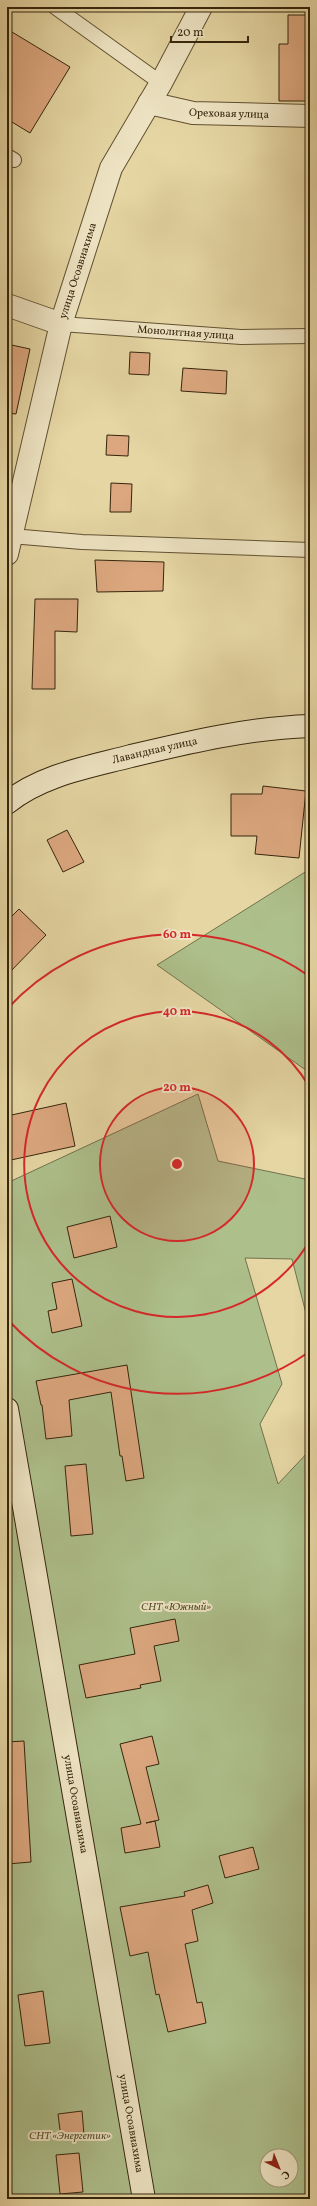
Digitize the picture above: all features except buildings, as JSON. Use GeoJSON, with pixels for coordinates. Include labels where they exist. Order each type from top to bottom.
{"type":"FeatureCollection","features":[{"type":"Feature","properties":{"kind":"street","name":"улица Осоавиахима"},"geometry":{"type":"LineString","coordinates":[[9,545],[61,324],[111,168],[161,83],[201,7]]}},
{"type":"Feature","properties":{"kind":"street","name":"Ореховая улица"},"geometry":{"type":"LineString","coordinates":[[149,104],[193,113],[310,116]]}},
{"type":"Feature","properties":{"kind":"street"},"geometry":{"type":"LineString","coordinates":[[7,305],[61,324]]}},
{"type":"Feature","properties":{"kind":"street","name":"Лавандная улица"},"geometry":{"type":"LineString","coordinates":[[7,803],[44,781],[92,766],[200,740],[272,727],[310,726]]}},
{"type":"Feature","properties":{"kind":"street","name":"улица Осоавиахима"},"geometry":{"type":"LineString","coordinates":[[7,1410],[144,2199]]}},
{"type":"Feature","properties":{"kind":"lane"},"geometry":{"type":"LineString","coordinates":[[55,7],[161,83]]}},
{"type":"Feature","properties":{"kind":"lane","name":"Монолитная улица"},"geometry":{"type":"LineString","coordinates":[[61,324],[241,337],[310,336]]}},
{"type":"Feature","properties":{"kind":"lane"},"geometry":{"type":"LineString","coordinates":[[9,545],[82,542],[310,550]]}},
{"type":"Feature","properties":{"kind":"green space"},"geometry":{"type":"Polygon","coordinates":[[[310,869],[310,1073],[157,965],[310,869]]]}},
{"type":"Feature","properties":{"kind":"green space","name":"СНТ «Южный»"},"geometry":{"type":"Polygon","coordinates":[[[198,1094],[218,1161],[305,1179],[310,1165],[310,1329],[292,1259],[245,1258],[282,1384],[260,1424],[278,1484],[310,1450],[310,2199],[7,2199],[7,1183],[198,1094]]]}},
{"type":"Feature","properties":{"kind":"park label","name":"СНТ «Энергетик»"},"geometry":{"type":"Point","coordinates":[70,2136]}}]}
